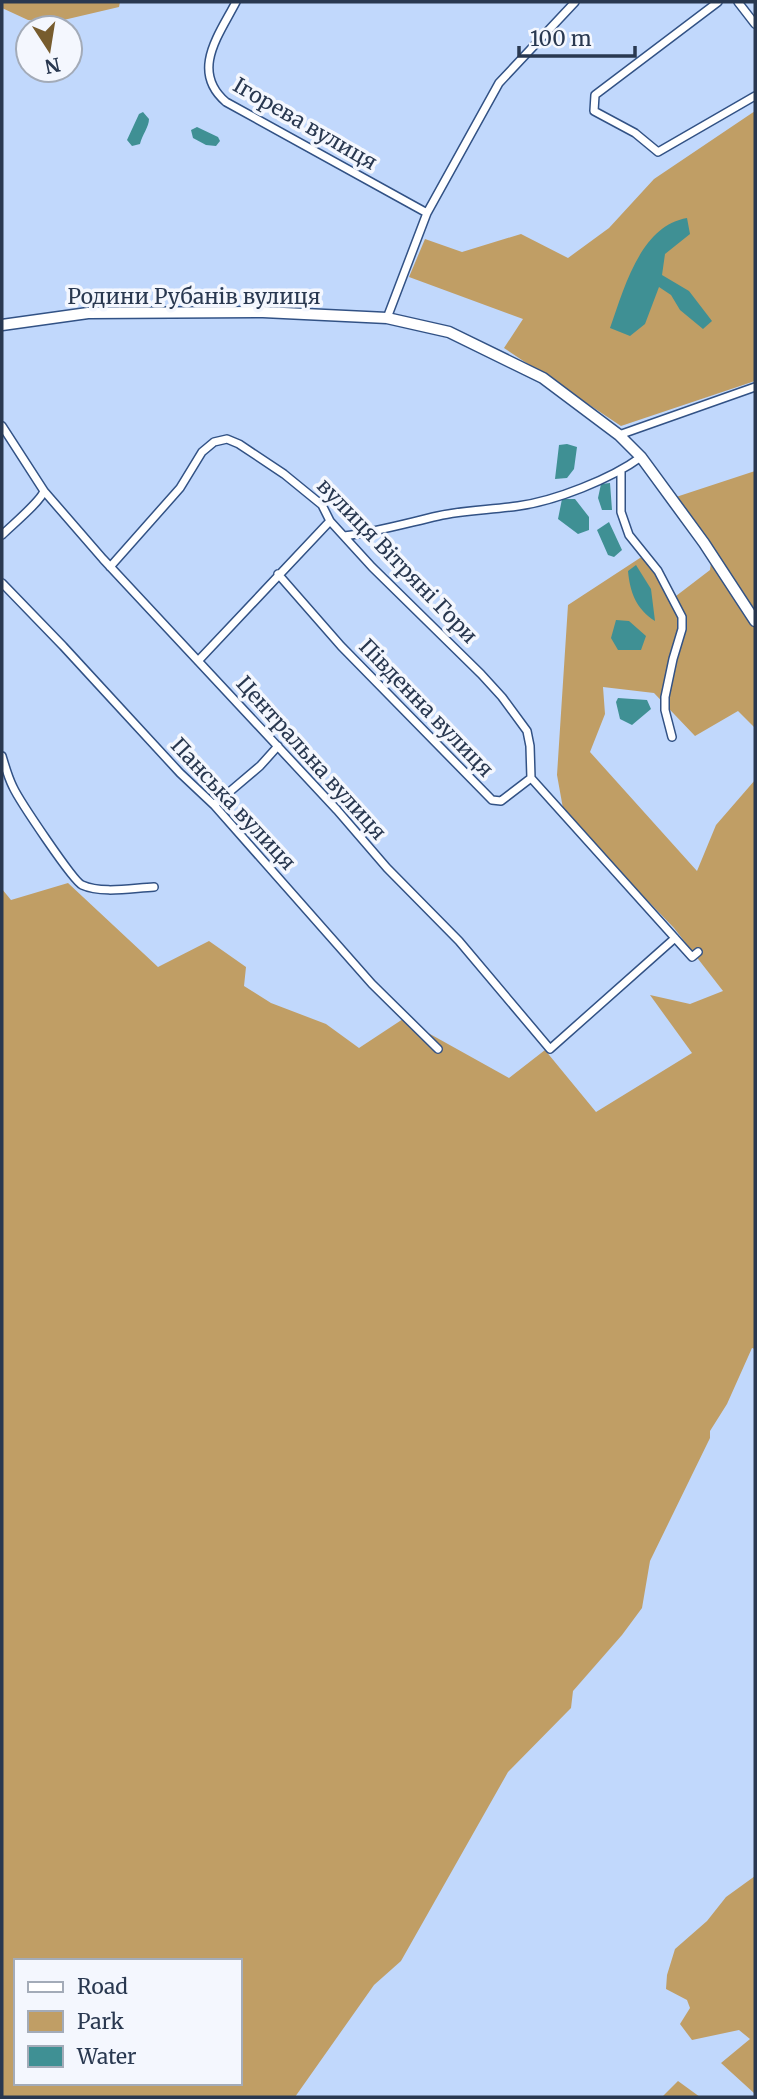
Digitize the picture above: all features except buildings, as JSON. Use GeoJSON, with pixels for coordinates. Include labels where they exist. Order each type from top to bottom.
{"type":"FeatureCollection","features":[{"type":"Feature","properties":{"kind":"street","name":"Ігорева вулиця"},"geometry":{"type":"LineString","coordinates":[[236,2],[211,52],[207,67],[217,94],[226,102],[426,213]]}},
{"type":"Feature","properties":{"kind":"street"},"geometry":{"type":"LineString","coordinates":[[387,318],[426,213],[499,83],[575,2]]}},
{"type":"Feature","properties":{"kind":"street"},"geometry":{"type":"LineString","coordinates":[[738,2],[755,24]]}},
{"type":"Feature","properties":{"kind":"street"},"geometry":{"type":"LineString","coordinates":[[715,3],[595,95],[594,111],[635,134],[658,152],[754,97]]}},
{"type":"Feature","properties":{"kind":"street","name":"Родини Рубанів вулиця"},"geometry":{"type":"LineString","coordinates":[[2,325],[88,313],[263,312],[387,318],[449,331],[543,378],[620,435],[641,457],[704,543],[755,621]]}},
{"type":"Feature","properties":{"kind":"street"},"geometry":{"type":"LineString","coordinates":[[620,435],[755,387]]}},
{"type":"Feature","properties":{"kind":"street","name":"Центральна вулиця"},"geometry":{"type":"LineString","coordinates":[[2,426],[44,491],[110,567],[278,746],[387,868],[459,941],[550,1049],[675,937]]}},
{"type":"Feature","properties":{"kind":"street","name":"вулиця Вітряні Гори"},"geometry":{"type":"LineString","coordinates":[[110,567],[180,488],[202,452],[214,442],[227,439],[239,444],[322,505],[330,521],[372,567],[481,674],[527,731],[531,778]]}},
{"type":"Feature","properties":{"kind":"street"},"geometry":{"type":"LineString","coordinates":[[344,536],[439,516],[519,506],[552,498],[621,471],[641,457]]}},
{"type":"Feature","properties":{"kind":"street"},"geometry":{"type":"LineString","coordinates":[[621,471],[621,512],[629,535],[658,571],[682,617],[682,629],[665,697],[665,710],[673,737]]}},
{"type":"Feature","properties":{"kind":"street"},"geometry":{"type":"LineString","coordinates":[[2,535],[42,498],[44,491]]}},
{"type":"Feature","properties":{"kind":"street"},"geometry":{"type":"LineString","coordinates":[[198,661],[330,521]]}},
{"type":"Feature","properties":{"kind":"street","name":"Південна вулиця"},"geometry":{"type":"LineString","coordinates":[[278,574],[341,646],[492,800],[501,800],[531,778]]}},
{"type":"Feature","properties":{"kind":"street","name":"Панська вулиця"},"geometry":{"type":"LineString","coordinates":[[2,583],[180,773],[214,805],[372,984],[438,1049]]}},
{"type":"Feature","properties":{"kind":"street"},"geometry":{"type":"LineString","coordinates":[[214,805],[260,766],[278,746]]}},
{"type":"Feature","properties":{"kind":"street"},"geometry":{"type":"LineString","coordinates":[[2,756],[13,789],[71,876],[81,884],[110,888],[154,887]]}},
{"type":"Feature","properties":{"kind":"street"},"geometry":{"type":"LineString","coordinates":[[531,778],[692,957],[698,952]]}},
{"type":"Feature","properties":{"kind":"green space"},"geometry":{"type":"Polygon","coordinates":[[[2,2],[120,2],[119,7],[84,15],[15,14],[2,8],[2,2]]]}},
{"type":"Feature","properties":{"kind":"green space"},"geometry":{"type":"Polygon","coordinates":[[[755,111],[755,381],[621,426],[504,348],[523,319],[409,277],[425,239],[462,252],[521,234],[568,258],[609,228],[654,179],[755,111]]]}},
{"type":"Feature","properties":{"kind":"green space"},"geometry":{"type":"Polygon","coordinates":[[[755,471],[755,728],[738,711],[695,736],[654,693],[603,687],[605,714],[590,752],[697,871],[716,825],[755,780],[755,1349],[752,1348],[727,1404],[710,1431],[710,1438],[650,1561],[642,1608],[573,1691],[571,1708],[508,1772],[401,1961],[374,1985],[295,2097],[2,2097],[2,889],[11,900],[68,883],[158,967],[209,941],[246,967],[244,986],[271,1003],[326,1024],[359,1048],[403,1019],[509,1078],[545,1050],[596,1112],[692,1053],[650,995],[690,1004],[723,991],[674,928],[564,814],[557,775],[568,605],[643,556],[676,596],[710,570],[712,555],[676,497],[755,471]]]}},
{"type":"Feature","properties":{"kind":"green space"},"geometry":{"type":"Polygon","coordinates":[[[755,1876],[755,2094],[721,2063],[750,2039],[739,2030],[692,2040],[680,2024],[690,2008],[687,2000],[666,1989],[675,1949],[707,1921],[726,1897],[755,1876]]]}},
{"type":"Feature","properties":{"kind":"green space"},"geometry":{"type":"Polygon","coordinates":[[[678,2081],[700,2097],[662,2097],[678,2081]]]}},
{"type":"Feature","properties":{"kind":"water"},"geometry":{"type":"Polygon","coordinates":[[[143,112],[149,119],[148,125],[140,144],[132,146],[127,140],[139,114],[143,112]]]}},
{"type":"Feature","properties":{"kind":"water"},"geometry":{"type":"Polygon","coordinates":[[[197,127],[218,137],[220,141],[216,146],[206,145],[193,138],[191,130],[197,127]]]}},
{"type":"Feature","properties":{"kind":"water"},"geometry":{"type":"Polygon","coordinates":[[[687,218],[690,234],[665,254],[662,275],[689,291],[712,321],[703,329],[680,310],[671,295],[659,287],[645,324],[630,336],[610,328],[628,278],[646,246],[657,233],[671,223],[687,218]]]}},
{"type":"Feature","properties":{"kind":"water"},"geometry":{"type":"Polygon","coordinates":[[[559,445],[577,447],[574,469],[567,478],[555,479],[559,445]]]}},
{"type":"Feature","properties":{"kind":"water"},"geometry":{"type":"Polygon","coordinates":[[[610,483],[612,510],[602,510],[598,498],[601,484],[610,483]]]}},
{"type":"Feature","properties":{"kind":"water"},"geometry":{"type":"Polygon","coordinates":[[[562,499],[575,499],[589,517],[589,530],[578,534],[558,519],[562,499]]]}},
{"type":"Feature","properties":{"kind":"water"},"geometry":{"type":"Polygon","coordinates":[[[609,522],[622,550],[614,557],[608,555],[597,530],[609,522]]]}},
{"type":"Feature","properties":{"kind":"water"},"geometry":{"type":"Polygon","coordinates":[[[636,565],[651,589],[655,621],[643,611],[632,593],[628,571],[636,565]]]}},
{"type":"Feature","properties":{"kind":"water"},"geometry":{"type":"Polygon","coordinates":[[[616,620],[629,621],[646,636],[641,650],[618,650],[611,638],[616,620]]]}},
{"type":"Feature","properties":{"kind":"water"},"geometry":{"type":"Polygon","coordinates":[[[618,698],[647,700],[651,709],[632,725],[620,719],[616,702],[618,698]]]}}]}
